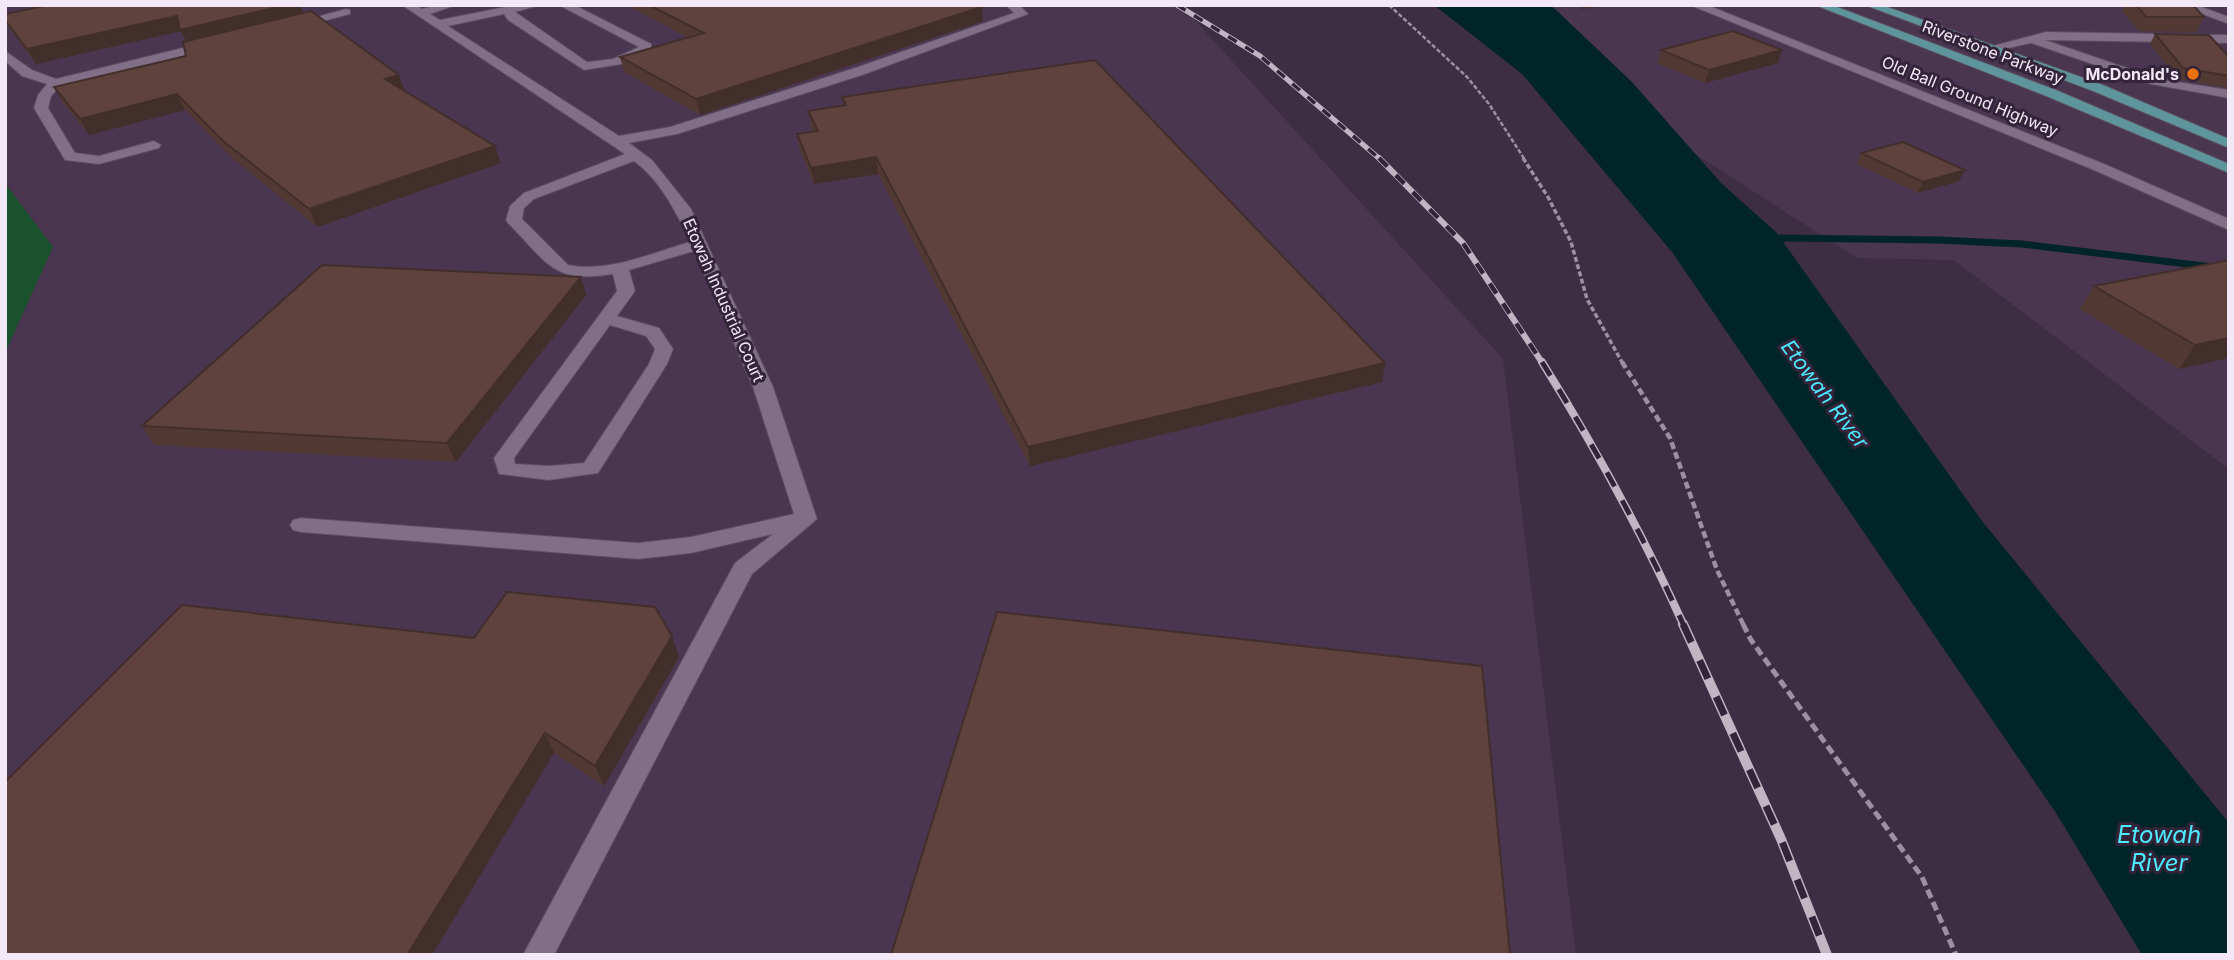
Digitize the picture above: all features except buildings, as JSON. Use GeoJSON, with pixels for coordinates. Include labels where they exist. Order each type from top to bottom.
{"type":"FeatureCollection","features":[{"type":"Feature","properties":{"kind":"main road","name":"Riverstone Parkway"},"geometry":{"type":"LineString","coordinates":[[1821,5],[2052,93],[2229,169]]}},
{"type":"Feature","properties":{"kind":"main road","name":"Riverstone Parkway"},"geometry":{"type":"LineString","coordinates":[[1871,5],[2110,93],[2229,144]]}},
{"type":"Feature","properties":{"kind":"main road"},"geometry":{"type":"LineString","coordinates":[[2190,151],[2229,144]]}},
{"type":"Feature","properties":{"kind":"street"},"geometry":{"type":"LineString","coordinates":[[414,9],[450,5]]}},
{"type":"Feature","properties":{"kind":"street"},"geometry":{"type":"LineString","coordinates":[[438,24],[534,5]]}},
{"type":"Feature","properties":{"kind":"street"},"geometry":{"type":"LineString","coordinates":[[508,9],[512,18],[584,66],[629,56],[647,47],[565,5]]}},
{"type":"Feature","properties":{"kind":"street"},"geometry":{"type":"LineString","coordinates":[[617,141],[672,131],[857,72],[1022,14],[1012,5]]}},
{"type":"Feature","properties":{"kind":"street","name":"Old Ball Ground Highway"},"geometry":{"type":"LineString","coordinates":[[1696,5],[2099,167],[2229,225]]}},
{"type":"Feature","properties":{"kind":"street"},"geometry":{"type":"LineString","coordinates":[[2185,5],[2229,21]]}},
{"type":"Feature","properties":{"kind":"street","name":"Etowah Industrial Court"},"geometry":{"type":"LineString","coordinates":[[414,9],[647,163],[683,209],[763,387],[806,519]]}},
{"type":"Feature","properties":{"kind":"street"},"geometry":{"type":"LineString","coordinates":[[280,29],[346,12]]}},
{"type":"Feature","properties":{"kind":"street"},"geometry":{"type":"LineString","coordinates":[[1991,48],[2032,39],[2063,36],[2229,39]]}},
{"type":"Feature","properties":{"kind":"street"},"geometry":{"type":"LineString","coordinates":[[2063,36],[2081,57]]}},
{"type":"Feature","properties":{"kind":"street"},"geometry":{"type":"LineString","coordinates":[[2107,36],[2132,74]]}},
{"type":"Feature","properties":{"kind":"street"},"geometry":{"type":"LineString","coordinates":[[2032,39],[2132,74],[2201,93],[2229,94]]}},
{"type":"Feature","properties":{"kind":"street"},"geometry":{"type":"LineString","coordinates":[[2209,40],[2229,55]]}},
{"type":"Feature","properties":{"kind":"street"},"geometry":{"type":"LineString","coordinates":[[5,55],[27,74],[55,83],[227,41]]}},
{"type":"Feature","properties":{"kind":"street"},"geometry":{"type":"LineString","coordinates":[[55,83],[45,95],[41,108],[70,157],[99,160],[153,145]]}},
{"type":"Feature","properties":{"kind":"street"},"geometry":{"type":"LineString","coordinates":[[636,155],[539,191],[518,204],[513,211],[514,220],[563,269],[590,272],[699,244]]}},
{"type":"Feature","properties":{"kind":"street"},"geometry":{"type":"LineString","coordinates":[[606,318],[653,331],[664,349],[658,363],[590,468],[568,473],[526,473],[506,469],[504,458],[606,318],[626,291],[620,266]]}},
{"type":"Feature","properties":{"kind":"street"},"geometry":{"type":"LineString","coordinates":[[302,525],[638,551],[691,545],[806,519]]}},
{"type":"Feature","properties":{"kind":"street"},"geometry":{"type":"LineString","coordinates":[[538,955],[743,569],[806,519]]}},
{"type":"Feature","properties":{"kind":"path"},"geometry":{"type":"LineString","coordinates":[[1389,5],[1467,77],[1507,131],[1548,197],[1571,242],[1587,299],[1602,330],[1670,438],[1717,570],[1751,640],[1922,877],[1956,955]]}},
{"type":"Feature","properties":{"kind":"shaded area"},"geometry":{"type":"Polygon","coordinates":[[[5,5],[1181,5],[1503,359],[1576,955],[5,955],[5,353],[53,247],[5,183],[5,5]]]}},
{"type":"Feature","properties":{"kind":"shaded area"},"geometry":{"type":"Polygon","coordinates":[[[1490,5],[2229,5],[2229,469],[1954,260],[1857,258],[1541,55],[1490,5]]]}},
{"type":"Feature","properties":{"kind":"green space"},"geometry":{"type":"Polygon","coordinates":[[[5,183],[53,247],[5,353],[5,183]]]}},
{"type":"Feature","properties":{"kind":"water","name":"Etowah River"},"geometry":{"type":"Polygon","coordinates":[[[1434,5],[1549,5],[1632,82],[1721,183],[1776,232],[1982,521],[2229,823],[2229,955],[2142,955],[2056,813],[1672,252],[1522,74],[1434,5]]]}},
{"type":"Feature","properties":{"kind":"waterway"},"geometry":{"type":"LineString","coordinates":[[1780,238],[2022,244],[2229,269]]}},
{"type":"Feature","properties":{"kind":"railway"},"geometry":{"type":"LineString","coordinates":[[1177,5],[1260,56],[1381,160]]}},
{"type":"Feature","properties":{"kind":"railway"},"geometry":{"type":"LineString","coordinates":[[1381,160],[1463,243],[1543,364]]}},
{"type":"Feature","properties":{"kind":"railway"},"geometry":{"type":"LineString","coordinates":[[1542,362],[1618,492],[1684,626]]}},
{"type":"Feature","properties":{"kind":"railway"},"geometry":{"type":"LineString","coordinates":[[1683,624],[1781,839],[1827,955]]}},
{"type":"Feature","properties":{"kind":"place","name":"McDonald's"},"geometry":{"type":"Point","coordinates":[2193,74]}}]}
